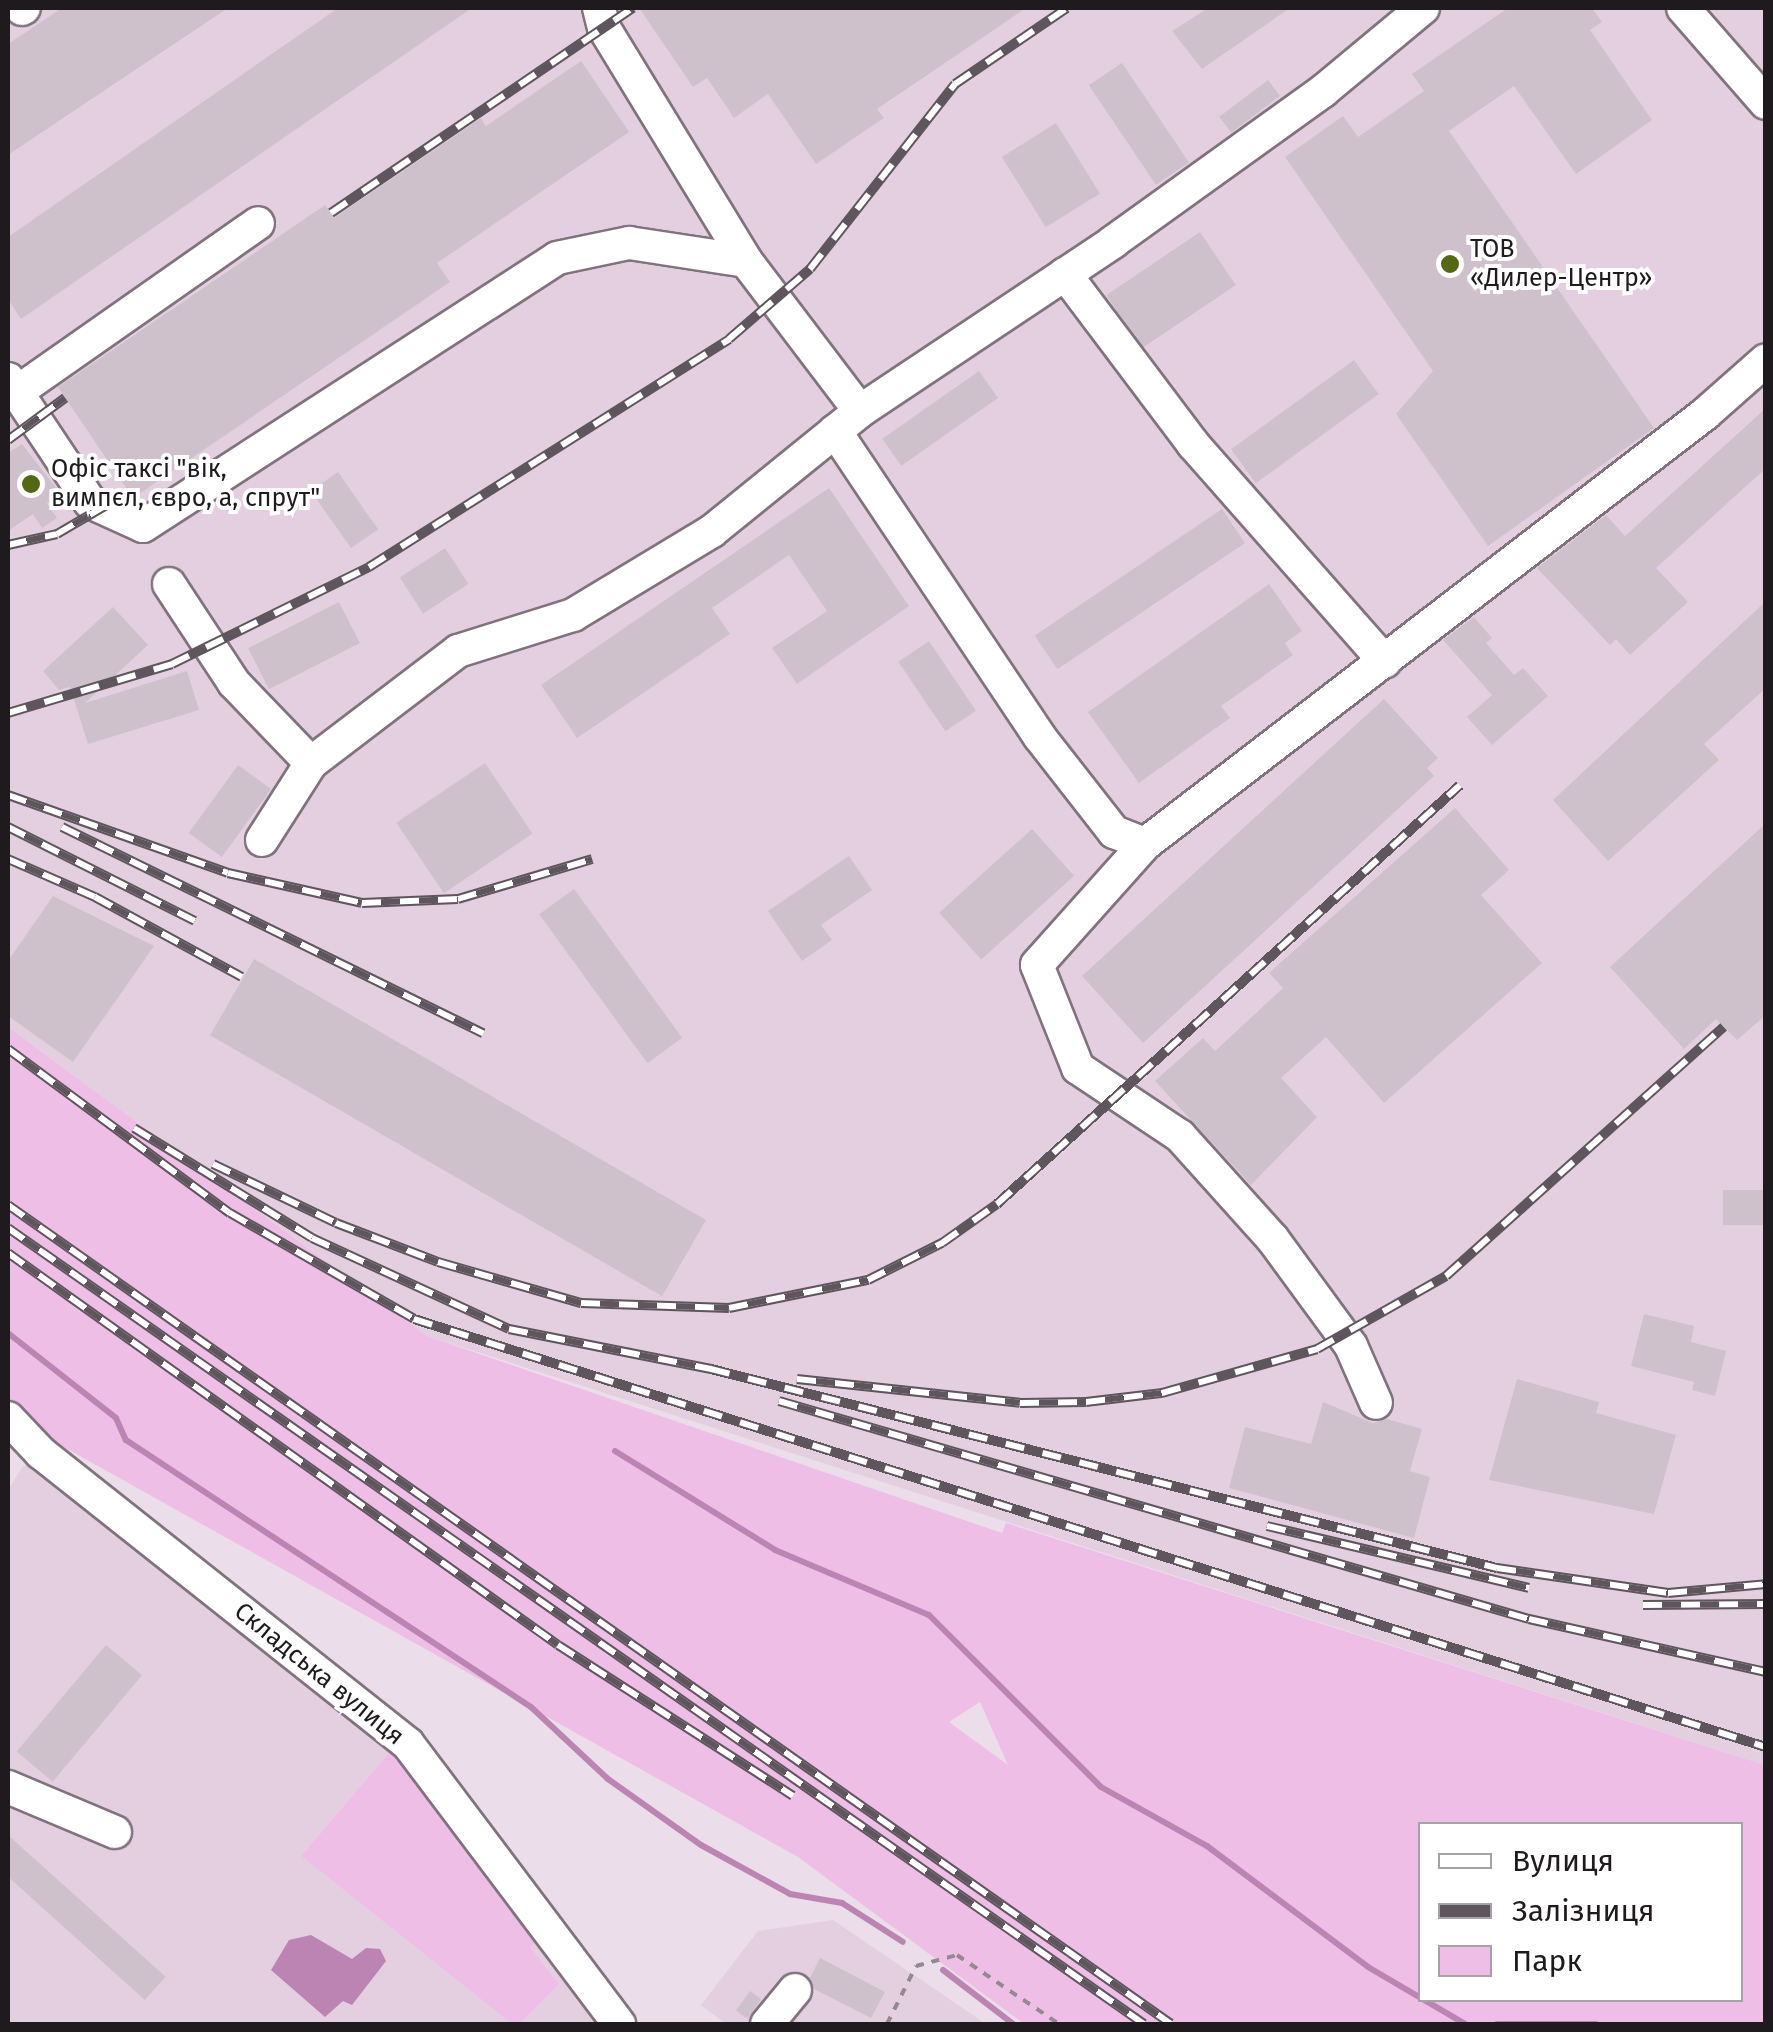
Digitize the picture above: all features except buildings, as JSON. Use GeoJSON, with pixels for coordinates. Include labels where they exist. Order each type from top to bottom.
{"type":"FeatureCollection","features":[{"type":"Feature","properties":{"kind":"street"},"geometry":{"type":"LineString","coordinates":[[599,8],[604,28],[1039,736],[1114,832],[1145,844]]}},
{"type":"Feature","properties":{"kind":"street"},"geometry":{"type":"LineString","coordinates":[[262,840],[310,763],[458,651],[574,615],[712,531],[847,421],[1065,274],[1323,91],[1424,8]]}},
{"type":"Feature","properties":{"kind":"street"},"geometry":{"type":"LineString","coordinates":[[1683,8],[1766,103]]}},
{"type":"Feature","properties":{"kind":"street"},"geometry":{"type":"LineString","coordinates":[[258,223],[12,386],[90,502],[143,526],[557,258],[630,243],[746,261]]}},
{"type":"Feature","properties":{"kind":"street"},"geometry":{"type":"LineString","coordinates":[[1065,274],[1193,444],[1385,662]]}},
{"type":"Feature","properties":{"kind":"street"},"geometry":{"type":"LineString","coordinates":[[1376,1404],[1352,1346],[1259,1224],[1180,1136],[1078,1068],[1036,965],[1145,844],[1705,414],[1766,360]]}},
{"type":"Feature","properties":{"kind":"street"},"geometry":{"type":"LineString","coordinates":[[169,584],[234,683],[310,763]]}},
{"type":"Feature","properties":{"kind":"street","name":"Складська вулиця"},"geometry":{"type":"LineString","coordinates":[[8,1420],[41,1453],[408,1744],[619,2024]]}},
{"type":"Feature","properties":{"kind":"street"},"geometry":{"type":"LineString","coordinates":[[8,1786],[115,1832]]}},
{"type":"Feature","properties":{"kind":"street"},"geometry":{"type":"LineString","coordinates":[[766,2024],[795,1990]]}},
{"type":"Feature","properties":{"kind":"path"},"geometry":{"type":"LineString","coordinates":[[887,2024],[916,1966],[957,1955],[1058,2024]]}},
{"type":"Feature","properties":{"kind":"shaded area"},"geometry":{"type":"Polygon","coordinates":[[[8,8],[1765,8],[1765,1765],[427,1336],[8,1027],[8,8]]]}},
{"type":"Feature","properties":{"kind":"shaded area"},"geometry":{"type":"Polygon","coordinates":[[[36,1464],[393,1748],[301,1856],[512,2024],[8,2024],[8,1490],[23,1466],[36,1464]]]}},
{"type":"Feature","properties":{"kind":"shaded area"},"geometry":{"type":"Polygon","coordinates":[[[833,1920],[986,2024],[726,2024],[701,2005],[758,1931],[833,1920]]]}},
{"type":"Feature","properties":{"kind":"shaded area"},"geometry":{"type":"Polygon","coordinates":[[[311,1935],[352,1959],[366,1948],[380,1949],[386,1961],[352,2005],[343,2001],[325,2017],[271,1970],[289,1940],[311,1935]]]}},
{"type":"Feature","properties":{"kind":"shaded area"},"geometry":{"type":"Polygon","coordinates":[[[544,1935],[611,2024],[520,2024],[559,1984],[529,1946],[544,1935]]]}},
{"type":"Feature","properties":{"kind":"green space"},"geometry":{"type":"Polygon","coordinates":[[[8,1027],[427,1336],[1002,1533],[1006,1523],[1765,1765],[1765,2024],[1024,2024],[798,1857],[10,1417],[8,1027]],[[980,1702],[949,1722],[1008,1765],[980,1702]]]}},
{"type":"Feature","properties":{"kind":"green space"},"geometry":{"type":"Polygon","coordinates":[[[393,1748],[544,1935],[530,1947],[559,1984],[520,2024],[512,2024],[301,1856],[393,1748]]]}},
{"type":"Feature","properties":{"kind":"waterway"},"geometry":{"type":"LineString","coordinates":[[8,1333],[116,1418],[126,1440],[531,1707],[608,1779],[701,1845],[790,1894],[842,1903],[903,1942]]}},
{"type":"Feature","properties":{"kind":"waterway"},"geometry":{"type":"LineString","coordinates":[[615,1451],[775,1550],[929,1615],[1101,1787],[1207,1846],[1368,1967],[1418,1996]]}},
{"type":"Feature","properties":{"kind":"waterway"},"geometry":{"type":"LineString","coordinates":[[943,1970],[1013,2024]]}},
{"type":"Feature","properties":{"kind":"waterway"},"geometry":{"type":"LineString","coordinates":[[1428,2002],[1465,2024]]}},
{"type":"Feature","properties":{"kind":"waterway"},"geometry":{"type":"LineString","coordinates":[[1497,2024],[1596,2024]]}},
{"type":"Feature","properties":{"kind":"railway"},"geometry":{"type":"LineString","coordinates":[[331,213],[633,8]]}},
{"type":"Feature","properties":{"kind":"railway"},"geometry":{"type":"LineString","coordinates":[[8,713],[172,664],[369,567],[729,339],[810,269],[955,84],[1067,8]]}},
{"type":"Feature","properties":{"kind":"railway"},"geometry":{"type":"LineString","coordinates":[[8,440],[65,398]]}},
{"type":"Feature","properties":{"kind":"railway"},"geometry":{"type":"LineString","coordinates":[[8,545],[57,534],[129,492]]}},
{"type":"Feature","properties":{"kind":"railway"},"geometry":{"type":"LineString","coordinates":[[213,1164],[336,1223],[438,1262],[581,1303],[729,1308],[868,1280],[942,1243],[997,1204],[1460,785]]}},
{"type":"Feature","properties":{"kind":"railway"},"geometry":{"type":"LineString","coordinates":[[8,795],[228,873],[362,903],[458,899],[592,859]]}},
{"type":"Feature","properties":{"kind":"railway"},"geometry":{"type":"LineString","coordinates":[[8,827],[195,921]]}},
{"type":"Feature","properties":{"kind":"railway"},"geometry":{"type":"LineString","coordinates":[[62,827],[483,1033]]}},
{"type":"Feature","properties":{"kind":"railway"},"geometry":{"type":"LineString","coordinates":[[8,859],[95,897],[242,977]]}},
{"type":"Feature","properties":{"kind":"railway"},"geometry":{"type":"LineString","coordinates":[[797,1379],[1020,1403],[1086,1402],[1162,1393],[1317,1349],[1446,1276],[1724,1027]]}},
{"type":"Feature","properties":{"kind":"railway"},"geometry":{"type":"LineString","coordinates":[[8,1049],[230,1213],[414,1319],[1766,1747]]}},
{"type":"Feature","properties":{"kind":"railway"},"geometry":{"type":"LineString","coordinates":[[134,1128],[312,1238],[509,1329],[711,1369],[1497,1568],[1668,1593],[1766,1584]]}},
{"type":"Feature","properties":{"kind":"railway"},"geometry":{"type":"LineString","coordinates":[[8,1205],[1171,2024]]}},
{"type":"Feature","properties":{"kind":"railway"},"geometry":{"type":"LineString","coordinates":[[8,1228],[1144,2024]]}},
{"type":"Feature","properties":{"kind":"railway"},"geometry":{"type":"LineString","coordinates":[[8,1253],[558,1645],[793,1796]]}},
{"type":"Feature","properties":{"kind":"railway"},"geometry":{"type":"LineString","coordinates":[[779,1401],[1529,1619],[1766,1672]]}},
{"type":"Feature","properties":{"kind":"railway"},"geometry":{"type":"LineString","coordinates":[[1267,1526],[1529,1588]]}},
{"type":"Feature","properties":{"kind":"railway"},"geometry":{"type":"LineString","coordinates":[[1643,1605],[1766,1604]]}},
{"type":"Feature","properties":{"kind":"place","name":"ТОВ «Дилер-Центр»"},"geometry":{"type":"Point","coordinates":[1450,264]}},
{"type":"Feature","properties":{"kind":"place","name":"Офіс таксі \"вік, вимпєл, євро, а, спрут\""},"geometry":{"type":"Point","coordinates":[31,484]}}]}
